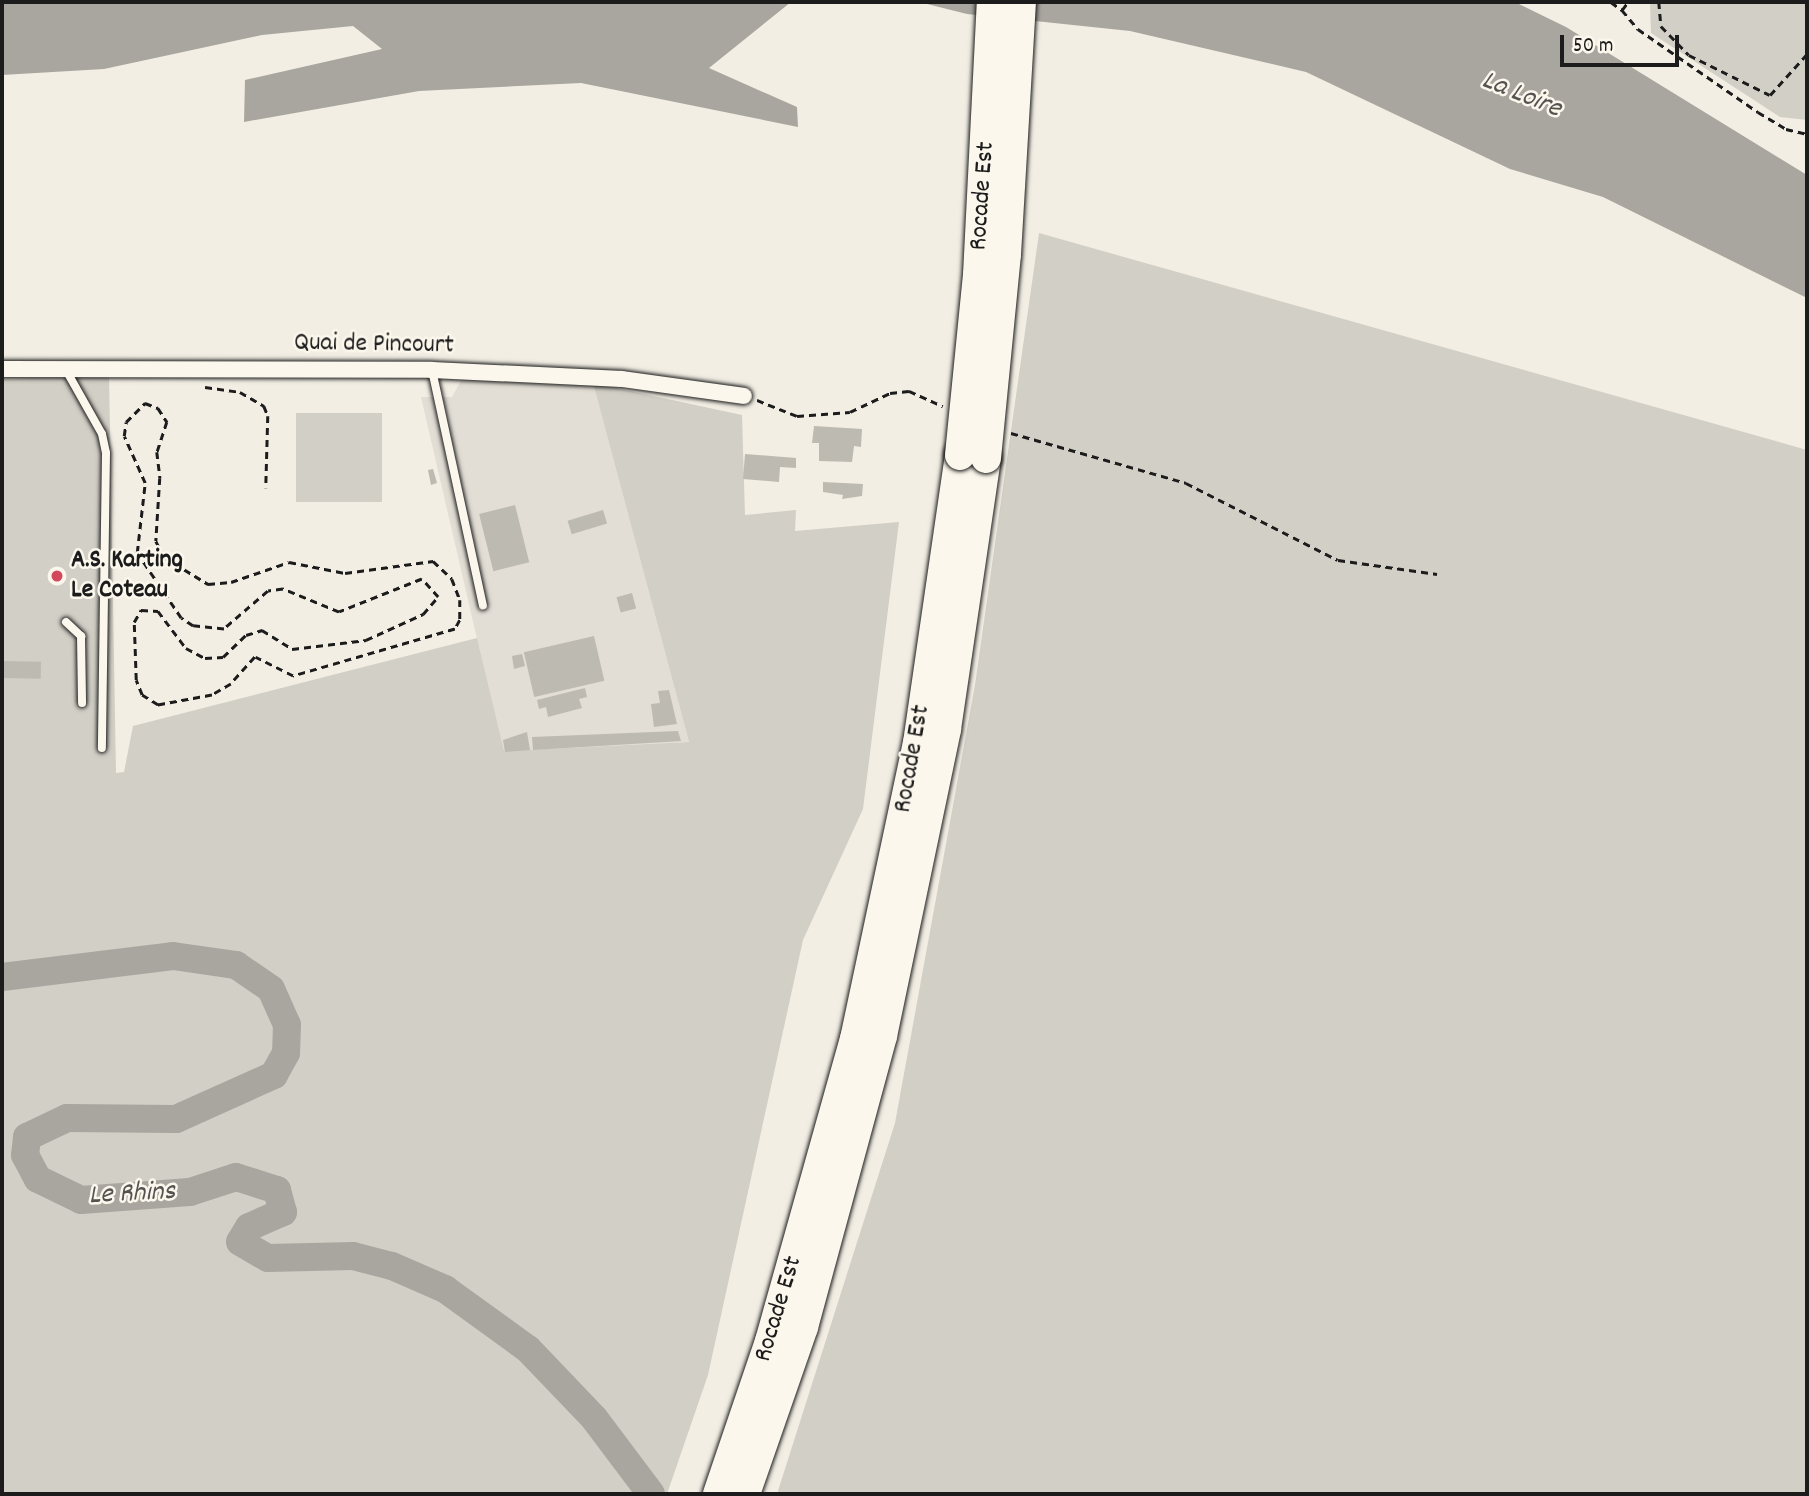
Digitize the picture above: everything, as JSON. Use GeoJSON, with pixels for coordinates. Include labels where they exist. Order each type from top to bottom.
{"type":"FeatureCollection","features":[{"type":"Feature","properties":{"kind":"highway","name":"Rocade Est"},"geometry":{"type":"LineString","coordinates":[[973,457],[978,275],[992,2]]}},
{"type":"Feature","properties":{"kind":"highway","name":"Rocade Est"},"geometry":{"type":"LineString","coordinates":[[735,1486],[803,1326],[882,1035],[946,729],[973,457],[1006,254],[1021,2]]}},
{"type":"Feature","properties":{"kind":"street","name":"Quai de Pincourt"},"geometry":{"type":"LineString","coordinates":[[2,369],[432,370],[622,379],[744,396]]}},
{"type":"Feature","properties":{"kind":"lane"},"geometry":{"type":"LineString","coordinates":[[66,370],[102,434],[106,453],[103,748]]}},
{"type":"Feature","properties":{"kind":"lane"},"geometry":{"type":"LineString","coordinates":[[432,370],[483,606]]}},
{"type":"Feature","properties":{"kind":"lane"},"geometry":{"type":"LineString","coordinates":[[66,622],[81,636],[82,703]]}},
{"type":"Feature","properties":{"kind":"path"},"geometry":{"type":"LineString","coordinates":[[1611,2],[1639,29],[1747,104],[1786,129],[1807,134]]}},
{"type":"Feature","properties":{"kind":"path"},"geometry":{"type":"LineString","coordinates":[[1622,10],[1628,2]]}},
{"type":"Feature","properties":{"kind":"path"},"geometry":{"type":"LineString","coordinates":[[1659,2],[1661,26],[1689,55],[1770,95],[1807,54]]}},
{"type":"Feature","properties":{"kind":"path"},"geometry":{"type":"LineString","coordinates":[[201,386],[240,392],[264,406],[268,416],[266,488]]}},
{"type":"Feature","properties":{"kind":"path"},"geometry":{"type":"LineString","coordinates":[[744,396],[797,416],[850,412],[890,393],[909,391],[954,411]]}},
{"type":"Feature","properties":{"kind":"path"},"geometry":{"type":"LineString","coordinates":[[145,403],[164,414],[167,422],[157,452],[160,478],[156,541],[164,557],[208,584],[289,562],[345,573],[414,562],[433,561],[452,579],[461,612],[455,629],[293,676],[255,657],[231,684],[212,695],[158,705],[142,695],[136,680],[134,622],[141,610],[158,611],[186,648],[205,658],[223,657],[246,635],[262,630],[292,649],[366,640],[423,614],[438,597],[422,579],[339,612],[283,589],[268,591],[224,629],[193,626],[181,618],[137,553],[145,483],[127,451],[127,422],[145,403]]}},
{"type":"Feature","properties":{"kind":"path"},"geometry":{"type":"LineString","coordinates":[[1005,432],[1186,483],[1338,560],[1437,573]]}},
{"type":"Feature","properties":{"kind":"shaded area"},"geometry":{"type":"Polygon","coordinates":[[[1650,2],[1807,2],[1807,120],[1780,117],[1651,33],[1650,2]]]}},
{"type":"Feature","properties":{"kind":"shaded area"},"geometry":{"type":"Polygon","coordinates":[[[1039,233],[1807,450],[1807,1494],[777,1494],[895,1123],[975,685],[1039,233]]]}},
{"type":"Feature","properties":{"kind":"shaded area"},"geometry":{"type":"Polygon","coordinates":[[[109,375],[116,773],[124,772],[133,726],[477,638],[504,751],[689,742],[593,383],[742,415],[745,515],[796,510],[795,531],[899,522],[863,809],[803,940],[708,1375],[667,1494],[2,1494],[2,379],[109,375]]]}},
{"type":"Feature","properties":{"kind":"shaded area"},"geometry":{"type":"Polygon","coordinates":[[[463,377],[593,383],[689,742],[503,751],[421,397],[452,397],[463,377]]]}},
{"type":"Feature","properties":{"kind":"shaded area"},"geometry":{"type":"Polygon","coordinates":[[[296,413],[382,413],[382,502],[296,502],[296,413]]]}},
{"type":"Feature","properties":{"kind":"water"},"geometry":{"type":"Polygon","coordinates":[[[2,2],[791,2],[709,68],[797,107],[798,127],[581,83],[419,91],[244,122],[245,80],[382,49],[353,26],[262,35],[104,69],[2,75],[2,2]]]}},
{"type":"Feature","properties":{"kind":"water","name":"La Loire"},"geometry":{"type":"Polygon","coordinates":[[[919,2],[1515,2],[1566,27],[1807,175],[1807,298],[1603,197],[1510,169],[1306,72],[1130,31],[967,14],[919,2]]]}},
{"type":"Feature","properties":{"kind":"building"},"geometry":{"type":"Polygon","coordinates":[[[814,426],[862,429],[861,447],[854,446],[852,462],[819,461],[819,443],[812,443],[814,426]]]}},
{"type":"Feature","properties":{"kind":"building"},"geometry":{"type":"Polygon","coordinates":[[[745,454],[796,458],[796,468],[780,467],[779,482],[743,479],[745,454]]]}},
{"type":"Feature","properties":{"kind":"building"},"geometry":{"type":"Polygon","coordinates":[[[433,469],[437,483],[431,485],[428,470],[433,469]]]}},
{"type":"Feature","properties":{"kind":"building"},"geometry":{"type":"Polygon","coordinates":[[[823,482],[863,484],[862,496],[842,499],[843,495],[823,492],[823,482]]]}},
{"type":"Feature","properties":{"kind":"building"},"geometry":{"type":"Polygon","coordinates":[[[515,505],[529,562],[493,571],[479,514],[515,505]]]}},
{"type":"Feature","properties":{"kind":"building"},"geometry":{"type":"Polygon","coordinates":[[[603,510],[607,523],[572,534],[568,521],[603,510]]]}},
{"type":"Feature","properties":{"kind":"building"},"geometry":{"type":"Polygon","coordinates":[[[632,593],[636,608],[621,613],[617,597],[632,593]]]}},
{"type":"Feature","properties":{"kind":"building"},"geometry":{"type":"Polygon","coordinates":[[[594,636],[604,681],[534,697],[524,652],[594,636]]]}},
{"type":"Feature","properties":{"kind":"building"},"geometry":{"type":"Polygon","coordinates":[[[522,654],[525,666],[514,669],[512,656],[522,654]]]}},
{"type":"Feature","properties":{"kind":"building"},"geometry":{"type":"Polygon","coordinates":[[[2,661],[41,662],[41,679],[2,678],[2,661]]]}},
{"type":"Feature","properties":{"kind":"building"},"geometry":{"type":"Polygon","coordinates":[[[585,688],[587,697],[579,699],[582,708],[548,717],[546,707],[539,709],[537,700],[585,688]]]}},
{"type":"Feature","properties":{"kind":"building"},"geometry":{"type":"Polygon","coordinates":[[[669,690],[677,724],[654,727],[651,704],[660,703],[658,691],[669,690]]]}},
{"type":"Feature","properties":{"kind":"building"},"geometry":{"type":"Polygon","coordinates":[[[678,731],[681,741],[533,750],[532,737],[678,731]]]}},
{"type":"Feature","properties":{"kind":"building"},"geometry":{"type":"Polygon","coordinates":[[[527,732],[530,750],[505,752],[503,740],[527,732]]]}},
{"type":"Feature","properties":{"kind":"waterway","name":"Le Rhins"},"geometry":{"type":"LineString","coordinates":[[2,977],[173,956],[236,965],[271,989],[287,1025],[286,1053],[274,1075],[176,1119],[67,1118],[27,1137],[25,1155],[38,1179],[81,1200],[190,1192],[236,1177],[277,1190],[283,1212],[249,1227],[240,1242],[268,1258],[353,1256],[392,1266],[445,1289],[528,1349],[594,1418],[651,1494]]}},
{"type":"Feature","properties":{"kind":"place","name":"A.S. Karting Le Coteau"},"geometry":{"type":"Point","coordinates":[57,576]}}]}
